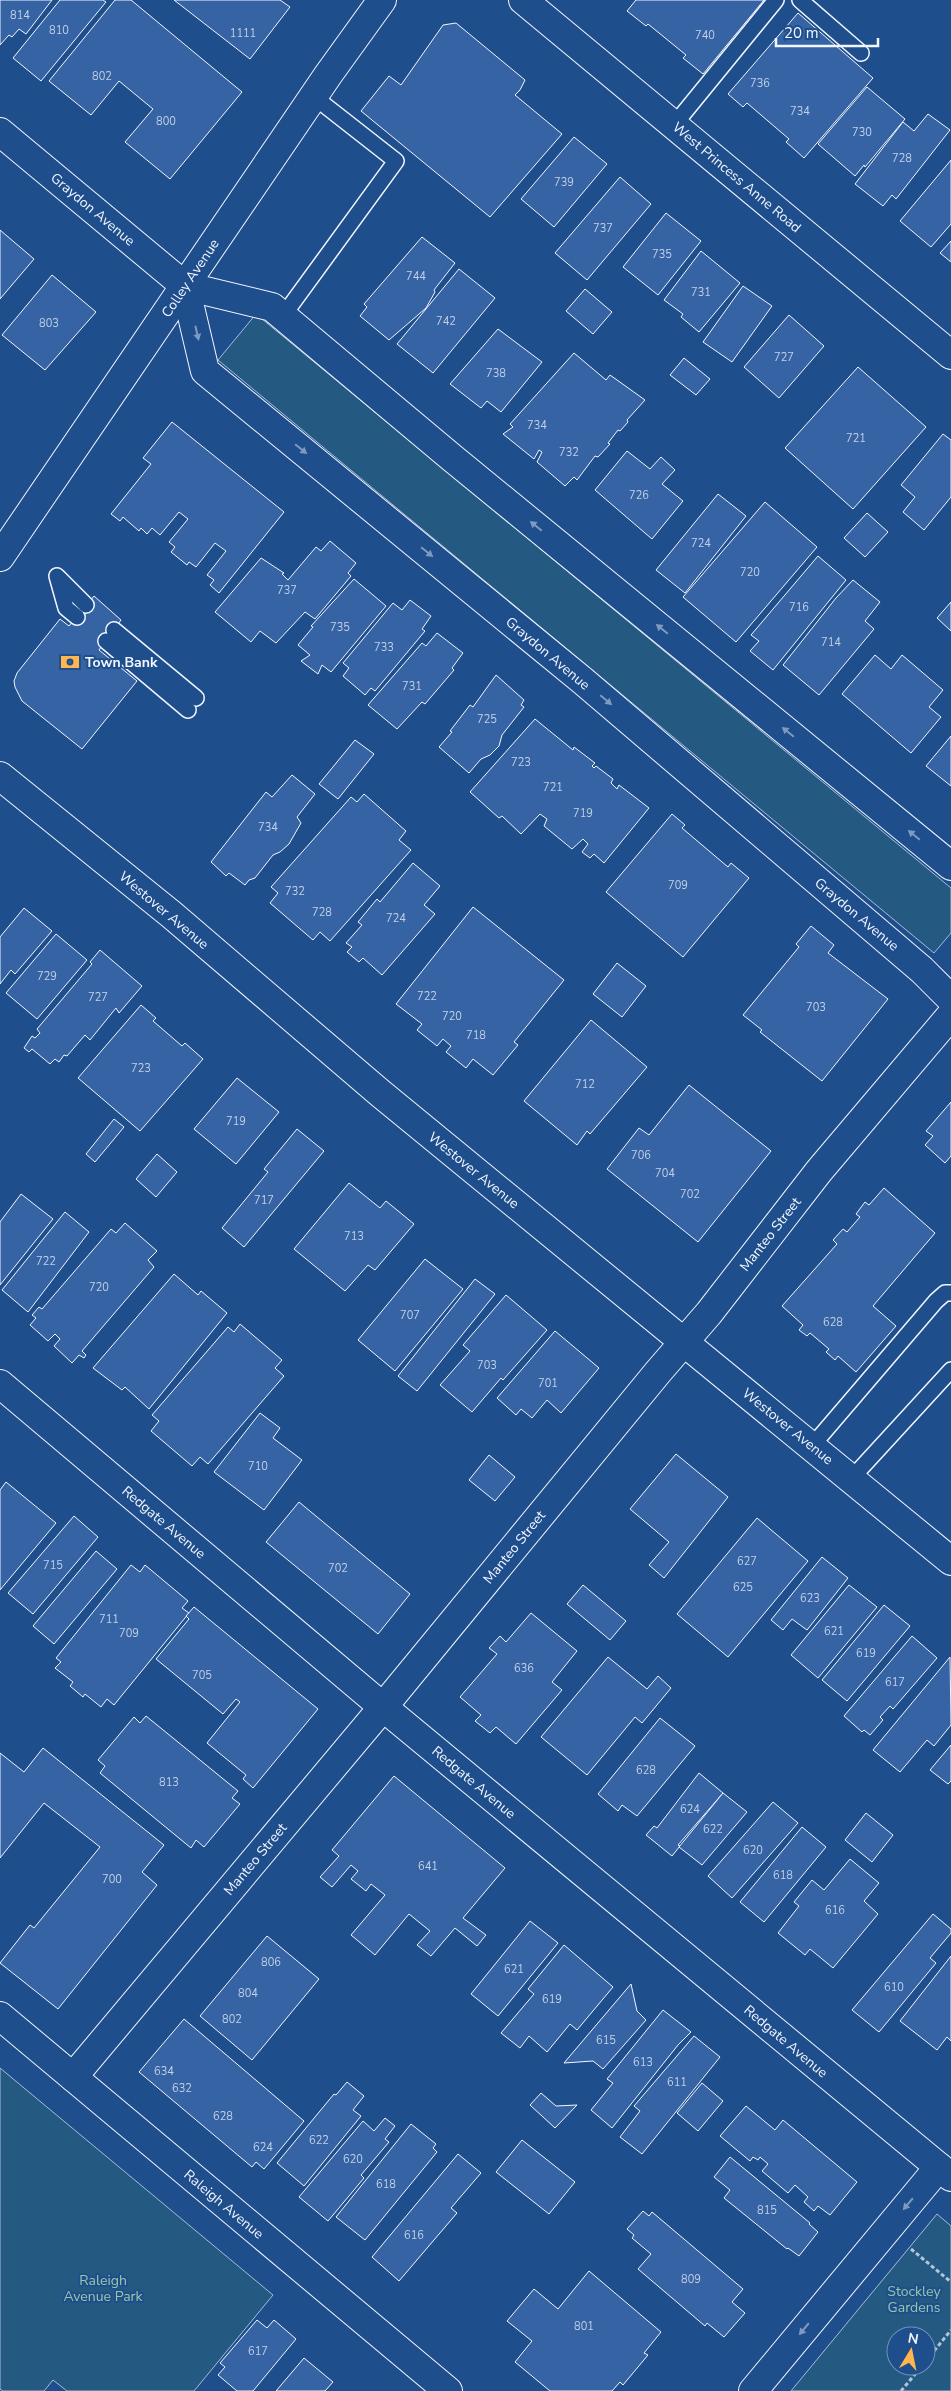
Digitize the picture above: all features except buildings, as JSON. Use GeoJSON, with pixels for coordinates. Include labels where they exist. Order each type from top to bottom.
{"type":"FeatureCollection","features":[{"type":"Feature","properties":{"kind":"street","name":"Colley Avenue"},"geometry":{"type":"LineString","coordinates":[[0,556],[314,96],[382,0]]}},
{"type":"Feature","properties":{"kind":"street","name":"West Princess Anne Road"},"geometry":{"type":"LineString","coordinates":[[523,0],[951,355]]}},
{"type":"Feature","properties":{"kind":"street","name":"Graydon Avenue"},"geometry":{"type":"LineString","coordinates":[[0,132],[185,286],[272,307],[284,316],[451,458],[951,866]]}},
{"type":"Feature","properties":{"kind":"street","name":"Graydon Avenue"},"geometry":{"type":"LineString","coordinates":[[185,286],[205,371],[583,682],[922,970],[951,999]]}},
{"type":"Feature","properties":{"kind":"street","name":"Westover Avenue"},"geometry":{"type":"LineString","coordinates":[[0,776],[172,916],[380,1093],[684,1340],[951,1561]]}},
{"type":"Feature","properties":{"kind":"street","name":"Manteo Street"},"geometry":{"type":"LineString","coordinates":[[72,2076],[382,1707],[708,1313],[825,1164],[951,1016]]}},
{"type":"Feature","properties":{"kind":"street","name":"Redgate Avenue"},"geometry":{"type":"LineString","coordinates":[[0,1384],[382,1707],[945,2172]]}},
{"type":"Feature","properties":{"kind":"street","name":"Raleigh Avenue"},"geometry":{"type":"LineString","coordinates":[[0,2016],[448,2391]]}},
{"type":"Feature","properties":{"kind":"street"},"geometry":{"type":"LineString","coordinates":[[753,2391],[887,2229],[945,2172]]}},
{"type":"Feature","properties":{"kind":"lane"},"geometry":{"type":"LineString","coordinates":[[674,125],[776,0]]}},
{"type":"Feature","properties":{"kind":"lane"},"geometry":{"type":"LineString","coordinates":[[800,0],[860,53]]}},
{"type":"Feature","properties":{"kind":"lane"},"geometry":{"type":"LineString","coordinates":[[284,316],[396,161],[314,96]]}},
{"type":"Feature","properties":{"kind":"lane"},"geometry":{"type":"LineString","coordinates":[[57,576],[81,611]]}},
{"type":"Feature","properties":{"kind":"lane"},"geometry":{"type":"LineString","coordinates":[[110,635],[192,704]]}},
{"type":"Feature","properties":{"kind":"lane"},"geometry":{"type":"LineString","coordinates":[[812,1446],[936,1301],[945,1293],[951,1292]]}},
{"type":"Feature","properties":{"kind":"lane"},"geometry":{"type":"LineString","coordinates":[[851,1479],[951,1370]]}},
{"type":"Feature","properties":{"kind":"path"},"geometry":{"type":"LineString","coordinates":[[887,2229],[950,2281]]}},
{"type":"Feature","properties":{"kind":"path"},"geometry":{"type":"LineString","coordinates":[[936,2349],[951,2330]]}},
{"type":"Feature","properties":{"kind":"path"},"geometry":{"type":"LineString","coordinates":[[901,2391],[914,2376]]}},
{"type":"Feature","properties":{"kind":"green space"},"geometry":{"type":"Polygon","coordinates":[[[256,314],[951,888],[951,933],[934,953],[218,360],[256,314]]]}},
{"type":"Feature","properties":{"kind":"green space","name":"Raleigh Avenue Park"},"geometry":{"type":"Polygon","coordinates":[[[0,2068],[273,2295],[194,2391],[67,2391],[53,2380],[44,2391],[3,2391],[0,2389],[0,2068]]]}},
{"type":"Feature","properties":{"kind":"green space","name":"Stockley Gardens"},"geometry":{"type":"Polygon","coordinates":[[[937,2214],[951,2226],[951,2391],[791,2391],[937,2214]]]}},
{"type":"Feature","properties":{"kind":"place","name":"Town Bank"},"geometry":{"type":"Point","coordinates":[70,662]}}]}
